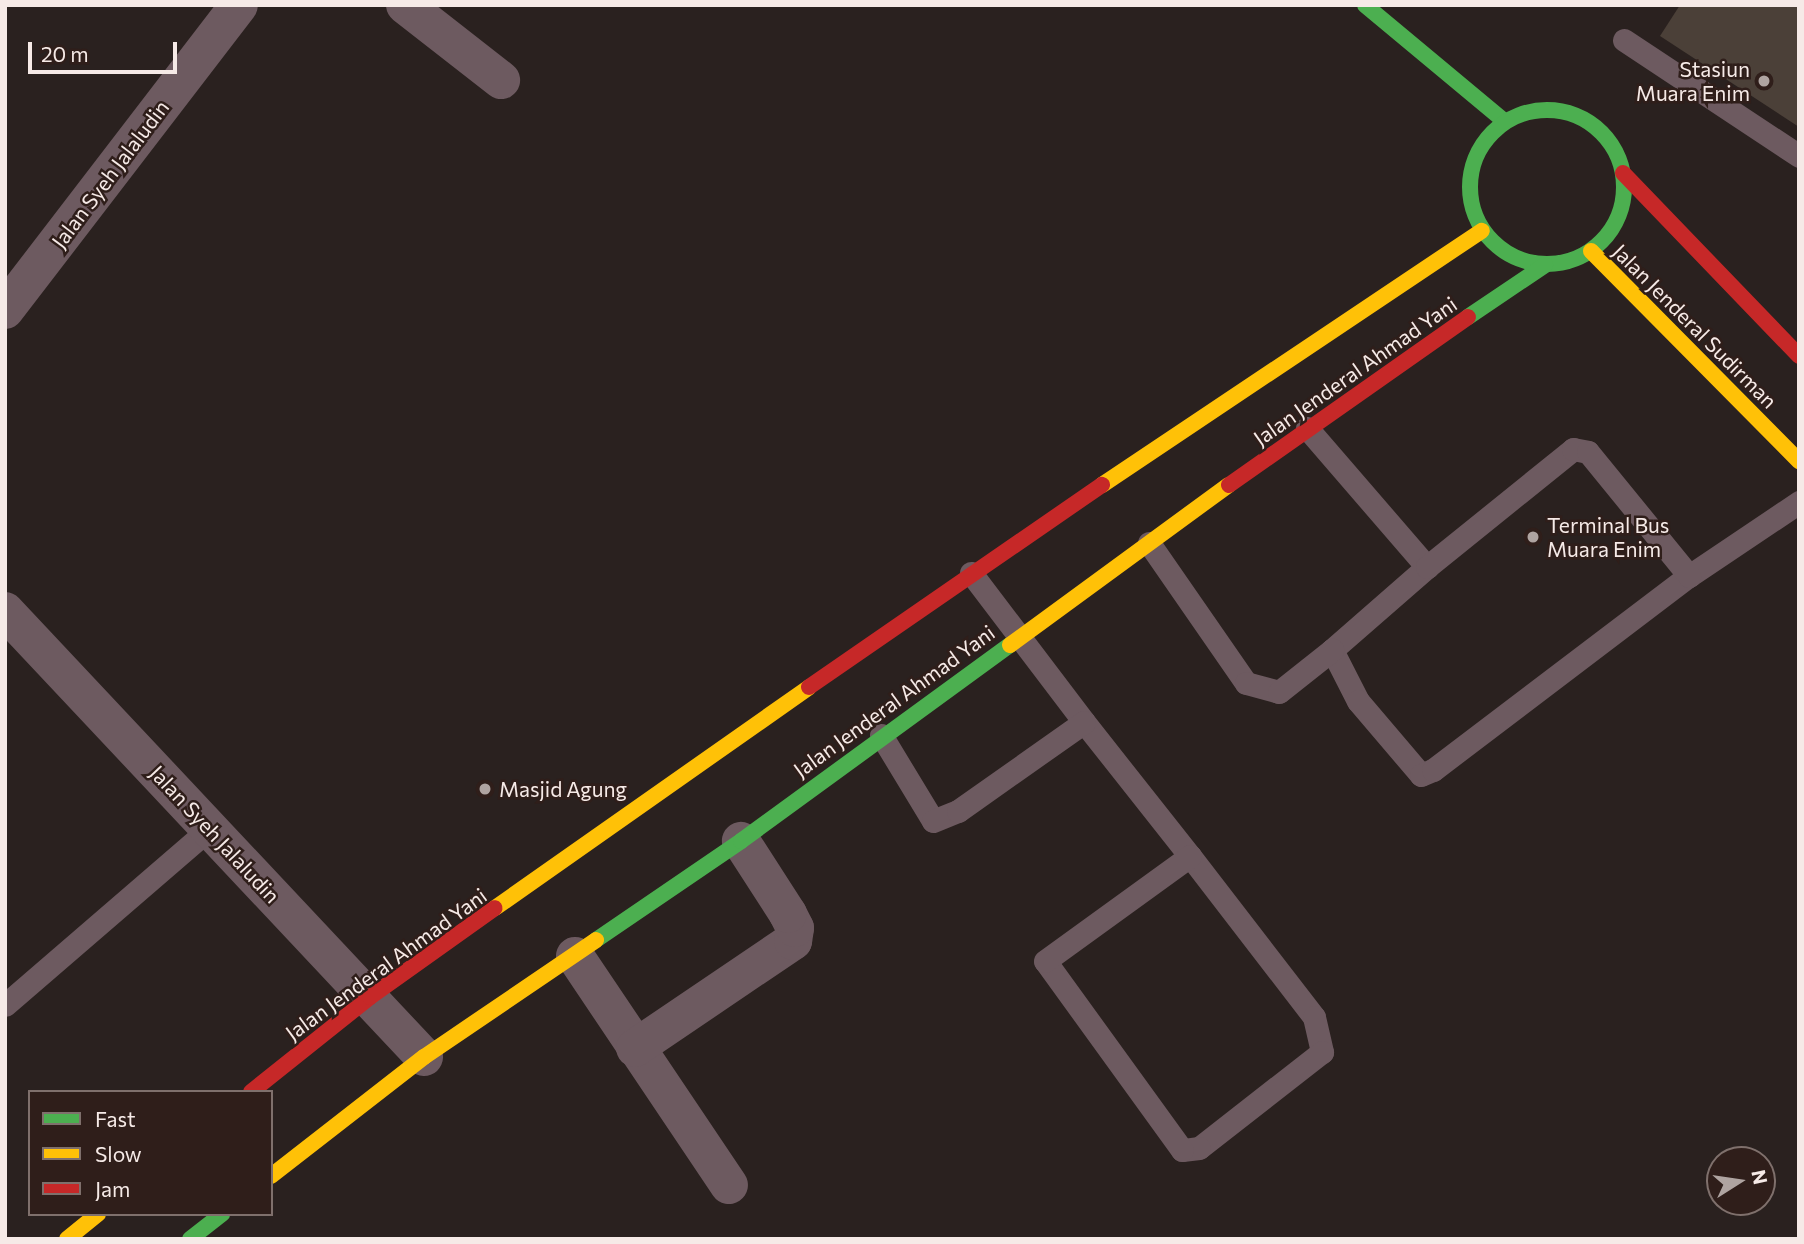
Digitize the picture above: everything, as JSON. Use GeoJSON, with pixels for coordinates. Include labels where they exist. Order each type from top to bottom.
{"type":"FeatureCollection","features":[{"type":"Feature","properties":{"kind":"main road"},"geometry":{"type":"LineString","coordinates":[[1365,5],[1504,121]]}},
{"type":"Feature","properties":{"kind":"main road"},"geometry":{"type":"LineString","coordinates":[[1623,173],[1618,216],[1591,251],[1545,265],[1510,256],[1482,231],[1469,192],[1478,152],[1504,121],[1527,111],[1553,109],[1577,115],[1598,129],[1614,149],[1623,173],[1799,356]]}},
{"type":"Feature","properties":{"kind":"main road","name":"Jalan Jenderal Ahmad Yani"},"geometry":{"type":"LineString","coordinates":[[254,1090],[370,997],[971,573],[1482,231]]}},
{"type":"Feature","properties":{"kind":"main road","name":"Jalan Jenderal Sudirman"},"geometry":{"type":"LineString","coordinates":[[1591,251],[1799,461]]}},
{"type":"Feature","properties":{"kind":"main road","name":"Jalan Jenderal Ahmad Yani"},"geometry":{"type":"LineString","coordinates":[[273,1174],[424,1057],[741,841],[881,735],[1307,428],[1545,265]]}},
{"type":"Feature","properties":{"kind":"main road"},"geometry":{"type":"LineString","coordinates":[[67,1239],[96,1216]]}},
{"type":"Feature","properties":{"kind":"main road"},"geometry":{"type":"LineString","coordinates":[[190,1239],[219,1216]]}},
{"type":"Feature","properties":{"kind":"street","name":"Jalan Syeh Jalaludin"},"geometry":{"type":"LineString","coordinates":[[5,310],[239,5]]}},
{"type":"Feature","properties":{"kind":"street"},"geometry":{"type":"LineString","coordinates":[[405,5],[501,80]]}},
{"type":"Feature","properties":{"kind":"street","name":"Jalan Syeh Jalaludin"},"geometry":{"type":"LineString","coordinates":[[5,611],[424,1057]]}},
{"type":"Feature","properties":{"kind":"street"},"geometry":{"type":"LineString","coordinates":[[635,1048],[793,941],[795,928],[788,914],[741,841]]}},
{"type":"Feature","properties":{"kind":"street"},"geometry":{"type":"LineString","coordinates":[[575,956],[729,1185]]}},
{"type":"Feature","properties":{"kind":"lane"},"geometry":{"type":"LineString","coordinates":[[1624,40],[1799,156]]}},
{"type":"Feature","properties":{"kind":"lane"},"geometry":{"type":"LineString","coordinates":[[1307,428],[1427,567]]}},
{"type":"Feature","properties":{"kind":"lane"},"geometry":{"type":"LineString","coordinates":[[1149,543],[1246,683],[1279,691],[1573,449],[1588,452],[1689,576]]}},
{"type":"Feature","properties":{"kind":"lane"},"geometry":{"type":"LineString","coordinates":[[1332,650],[1358,701],[1421,775],[1433,771],[1689,576],[1799,502]]}},
{"type":"Feature","properties":{"kind":"lane"},"geometry":{"type":"LineString","coordinates":[[971,573],[1084,722],[1190,856],[1314,1017],[1322,1052],[1199,1148],[1182,1150],[1045,961],[1190,856]]}},
{"type":"Feature","properties":{"kind":"lane"},"geometry":{"type":"LineString","coordinates":[[881,735],[933,821],[958,811],[1084,722]]}},
{"type":"Feature","properties":{"kind":"lane"},"geometry":{"type":"LineString","coordinates":[[5,1005],[210,828]]}},
{"type":"Feature","properties":{"kind":"building","name":"Stasiun Muara Enim"},"geometry":{"type":"Polygon","coordinates":[[[1680,5],[1799,5],[1799,127],[1660,36],[1680,5]]]}},
{"type":"Feature","properties":{"kind":"traffic: fast"},"geometry":{"type":"LineString","coordinates":[[1365,5],[1504,121]]}},
{"type":"Feature","properties":{"kind":"traffic: fast"},"geometry":{"type":"LineString","coordinates":[[1547,110],[1576,116],[1601,133],[1618,158],[1624,187],[1618,216],[1601,241],[1576,258],[1547,264],[1518,258],[1493,241],[1476,216],[1470,187],[1476,158],[1493,133],[1518,116],[1547,110]]}},
{"type":"Feature","properties":{"kind":"traffic: fast"},"geometry":{"type":"LineString","coordinates":[[1468,317],[1545,265]]}},
{"type":"Feature","properties":{"kind":"traffic: fast"},"geometry":{"type":"LineString","coordinates":[[596,940],[741,841],[1010,645]]}},
{"type":"Feature","properties":{"kind":"traffic: fast"},"geometry":{"type":"LineString","coordinates":[[190,1239],[219,1216]]}},
{"type":"Feature","properties":{"kind":"traffic: slow"},"geometry":{"type":"LineString","coordinates":[[1102,485],[1482,231]]}},
{"type":"Feature","properties":{"kind":"traffic: slow"},"geometry":{"type":"LineString","coordinates":[[1591,251],[1799,461]]}},
{"type":"Feature","properties":{"kind":"traffic: slow"},"geometry":{"type":"LineString","coordinates":[[1010,645],[1229,485]]}},
{"type":"Feature","properties":{"kind":"traffic: slow"},"geometry":{"type":"LineString","coordinates":[[495,908],[809,687]]}},
{"type":"Feature","properties":{"kind":"traffic: slow"},"geometry":{"type":"LineString","coordinates":[[273,1174],[424,1057],[596,940]]}},
{"type":"Feature","properties":{"kind":"traffic: slow"},"geometry":{"type":"LineString","coordinates":[[67,1239],[96,1216]]}},
{"type":"Feature","properties":{"kind":"traffic: jam"},"geometry":{"type":"LineString","coordinates":[[1623,173],[1799,356]]}},
{"type":"Feature","properties":{"kind":"traffic: jam"},"geometry":{"type":"LineString","coordinates":[[1229,485],[1468,317]]}},
{"type":"Feature","properties":{"kind":"traffic: jam"},"geometry":{"type":"LineString","coordinates":[[809,687],[1102,485]]}},
{"type":"Feature","properties":{"kind":"traffic: jam"},"geometry":{"type":"LineString","coordinates":[[254,1090],[370,997],[495,908]]}},
{"type":"Feature","properties":{"kind":"place","name":"Stasiun Muara Enim"},"geometry":{"type":"Point","coordinates":[1764,81]}},
{"type":"Feature","properties":{"kind":"place","name":"Terminal Bus Muara Enim"},"geometry":{"type":"Point","coordinates":[1533,537]}},
{"type":"Feature","properties":{"kind":"place","name":"Masjid Agung"},"geometry":{"type":"Point","coordinates":[485,789]}}]}
